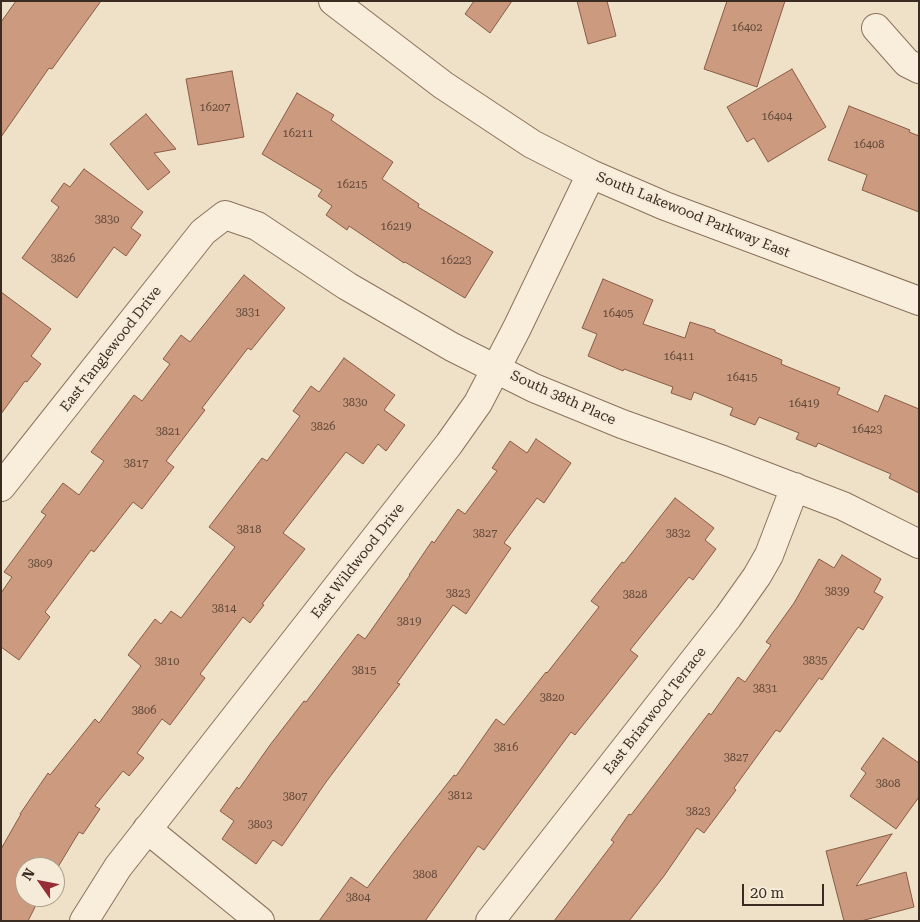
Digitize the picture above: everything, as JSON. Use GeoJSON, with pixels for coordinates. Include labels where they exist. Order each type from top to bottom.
{"type":"FeatureCollection","features":[{"type":"Feature","properties":{"kind":"street","name":"South Lakewood Parkway East"},"geometry":{"type":"LineString","coordinates":[[333,1],[443,86],[532,144],[590,174],[665,206],[919,301]]}},
{"type":"Feature","properties":{"kind":"street"},"geometry":{"type":"LineString","coordinates":[[876,28],[907,63],[919,69]]}},
{"type":"Feature","properties":{"kind":"street","name":"East Wildwood Drive"},"geometry":{"type":"LineString","coordinates":[[84,921],[118,867],[450,444],[478,403],[590,174]]}},
{"type":"Feature","properties":{"kind":"street","name":"South 38th Place"},"geometry":{"type":"LineString","coordinates":[[225,215],[257,226],[347,286],[452,347],[534,388],[622,424],[843,506],[919,544]]}},
{"type":"Feature","properties":{"kind":"street","name":"East Tanglewood Drive"},"geometry":{"type":"LineString","coordinates":[[1,487],[203,232],[225,215]]}},
{"type":"Feature","properties":{"kind":"street","name":"East Briarwood Terrace"},"geometry":{"type":"LineString","coordinates":[[490,921],[757,576],[768,555],[795,487]]}},
{"type":"Feature","properties":{"kind":"street"},"geometry":{"type":"LineString","coordinates":[[147,829],[260,921]]}},
{"type":"Feature","properties":{"kind":"building"},"geometry":{"type":"Polygon","coordinates":[[[16,1],[101,1],[52,69],[49,68],[1,137],[1,22],[16,1]]]}},
{"type":"Feature","properties":{"kind":"building"},"geometry":{"type":"Polygon","coordinates":[[[474,1],[512,1],[490,33],[465,14],[474,1]]]}},
{"type":"Feature","properties":{"kind":"building"},"geometry":{"type":"Polygon","coordinates":[[[577,1],[607,1],[616,36],[588,44],[577,1]]]}},
{"type":"Feature","properties":{"kind":"building"},"geometry":{"type":"Polygon","coordinates":[[[727,1],[785,1],[757,87],[704,69],[727,1]]]}},
{"type":"Feature","properties":{"kind":"building"},"geometry":{"type":"Polygon","coordinates":[[[792,69],[826,127],[768,162],[754,138],[747,142],[727,107],[792,69]]]}},
{"type":"Feature","properties":{"kind":"building"},"geometry":{"type":"Polygon","coordinates":[[[232,71],[244,137],[198,145],[186,79],[232,71]]]}},
{"type":"Feature","properties":{"kind":"building"},"geometry":{"type":"Polygon","coordinates":[[[297,93],[334,115],[331,120],[393,162],[382,179],[419,204],[418,207],[493,252],[465,298],[404,263],[349,226],[347,230],[326,215],[332,206],[318,196],[322,190],[262,154],[297,93]]]}},
{"type":"Feature","properties":{"kind":"building"},"geometry":{"type":"Polygon","coordinates":[[[849,106],[910,130],[909,132],[919,136],[919,212],[862,190],[867,175],[828,160],[849,106]]]}},
{"type":"Feature","properties":{"kind":"building"},"geometry":{"type":"Polygon","coordinates":[[[146,114],[176,149],[154,153],[170,172],[148,190],[110,144],[146,114]]]}},
{"type":"Feature","properties":{"kind":"building"},"geometry":{"type":"Polygon","coordinates":[[[84,169],[143,212],[131,228],[141,235],[126,256],[114,247],[77,298],[22,258],[59,207],[51,201],[64,183],[70,187],[84,169]]]}},
{"type":"Feature","properties":{"kind":"building"},"geometry":{"type":"Polygon","coordinates":[[[244,275],[285,308],[251,350],[248,348],[202,408],[205,410],[166,461],[174,467],[142,509],[133,502],[94,552],[91,550],[45,612],[50,617],[19,660],[1,647],[1,593],[12,577],[4,572],[46,515],[41,512],[63,483],[79,495],[104,461],[91,452],[134,395],[142,401],[170,364],[163,359],[181,335],[190,342],[244,275]]]}},
{"type":"Feature","properties":{"kind":"building"},"geometry":{"type":"Polygon","coordinates":[[[603,279],[653,300],[643,324],[685,338],[690,322],[715,330],[715,332],[782,360],[781,364],[840,388],[837,394],[878,412],[885,395],[919,409],[919,493],[889,478],[891,474],[818,443],[816,447],[796,439],[799,433],[759,417],[755,425],[730,415],[733,408],[694,392],[691,400],[671,393],[673,387],[624,369],[623,371],[588,356],[597,334],[582,328],[603,279]]]}},
{"type":"Feature","properties":{"kind":"building"},"geometry":{"type":"Polygon","coordinates":[[[1,292],[51,329],[31,356],[41,364],[27,382],[25,381],[1,414],[1,292]]]}},
{"type":"Feature","properties":{"kind":"building"},"geometry":{"type":"Polygon","coordinates":[[[344,358],[395,395],[384,410],[405,425],[386,451],[378,444],[363,464],[346,452],[283,533],[305,549],[262,604],[264,605],[250,623],[243,617],[200,674],[205,678],[170,725],[162,719],[137,753],[144,758],[129,776],[123,771],[95,806],[100,809],[83,834],[79,832],[64,857],[15,857],[15,907],[35,907],[28,921],[1,921],[1,849],[20,814],[48,773],[50,775],[95,719],[99,723],[141,666],[128,655],[155,619],[161,624],[171,611],[181,618],[235,547],[209,527],[262,458],[267,461],[300,416],[293,411],[311,386],[319,392],[344,358]]]}},
{"type":"Feature","properties":{"kind":"building"},"geometry":{"type":"Polygon","coordinates":[[[536,439],[571,463],[544,503],[537,498],[504,543],[511,548],[466,614],[453,605],[397,683],[400,684],[326,782],[282,846],[273,840],[256,864],[222,839],[234,821],[220,811],[358,634],[365,639],[432,541],[434,543],[458,509],[465,514],[497,471],[492,468],[510,441],[527,453],[536,439]]]}},
{"type":"Feature","properties":{"kind":"building"},"geometry":{"type":"Polygon","coordinates":[[[675,498],[714,528],[705,540],[716,549],[693,580],[689,577],[630,650],[638,656],[575,735],[571,732],[484,850],[478,846],[425,921],[319,921],[351,877],[367,888],[454,775],[456,776],[496,719],[504,725],[547,673],[599,607],[591,601],[622,562],[624,563],[675,498]]]}},
{"type":"Feature","properties":{"kind":"building"},"geometry":{"type":"Polygon","coordinates":[[[842,555],[881,579],[874,592],[883,597],[863,630],[858,627],[822,680],[819,678],[780,732],[776,730],[734,788],[736,790],[704,833],[697,828],[664,876],[629,921],[554,921],[614,842],[611,840],[629,814],[631,815],[709,713],[711,715],[738,677],[745,682],[771,645],[766,642],[794,603],[819,559],[834,568],[842,555]]]}},
{"type":"Feature","properties":{"kind":"building"},"geometry":{"type":"Polygon","coordinates":[[[883,738],[919,763],[919,797],[896,829],[850,796],[866,773],[861,769],[883,738]]]}},
{"type":"Feature","properties":{"kind":"building"},"geometry":{"type":"Polygon","coordinates":[[[892,834],[856,886],[906,872],[914,907],[861,921],[844,921],[826,851],[892,834]]]}}]}
